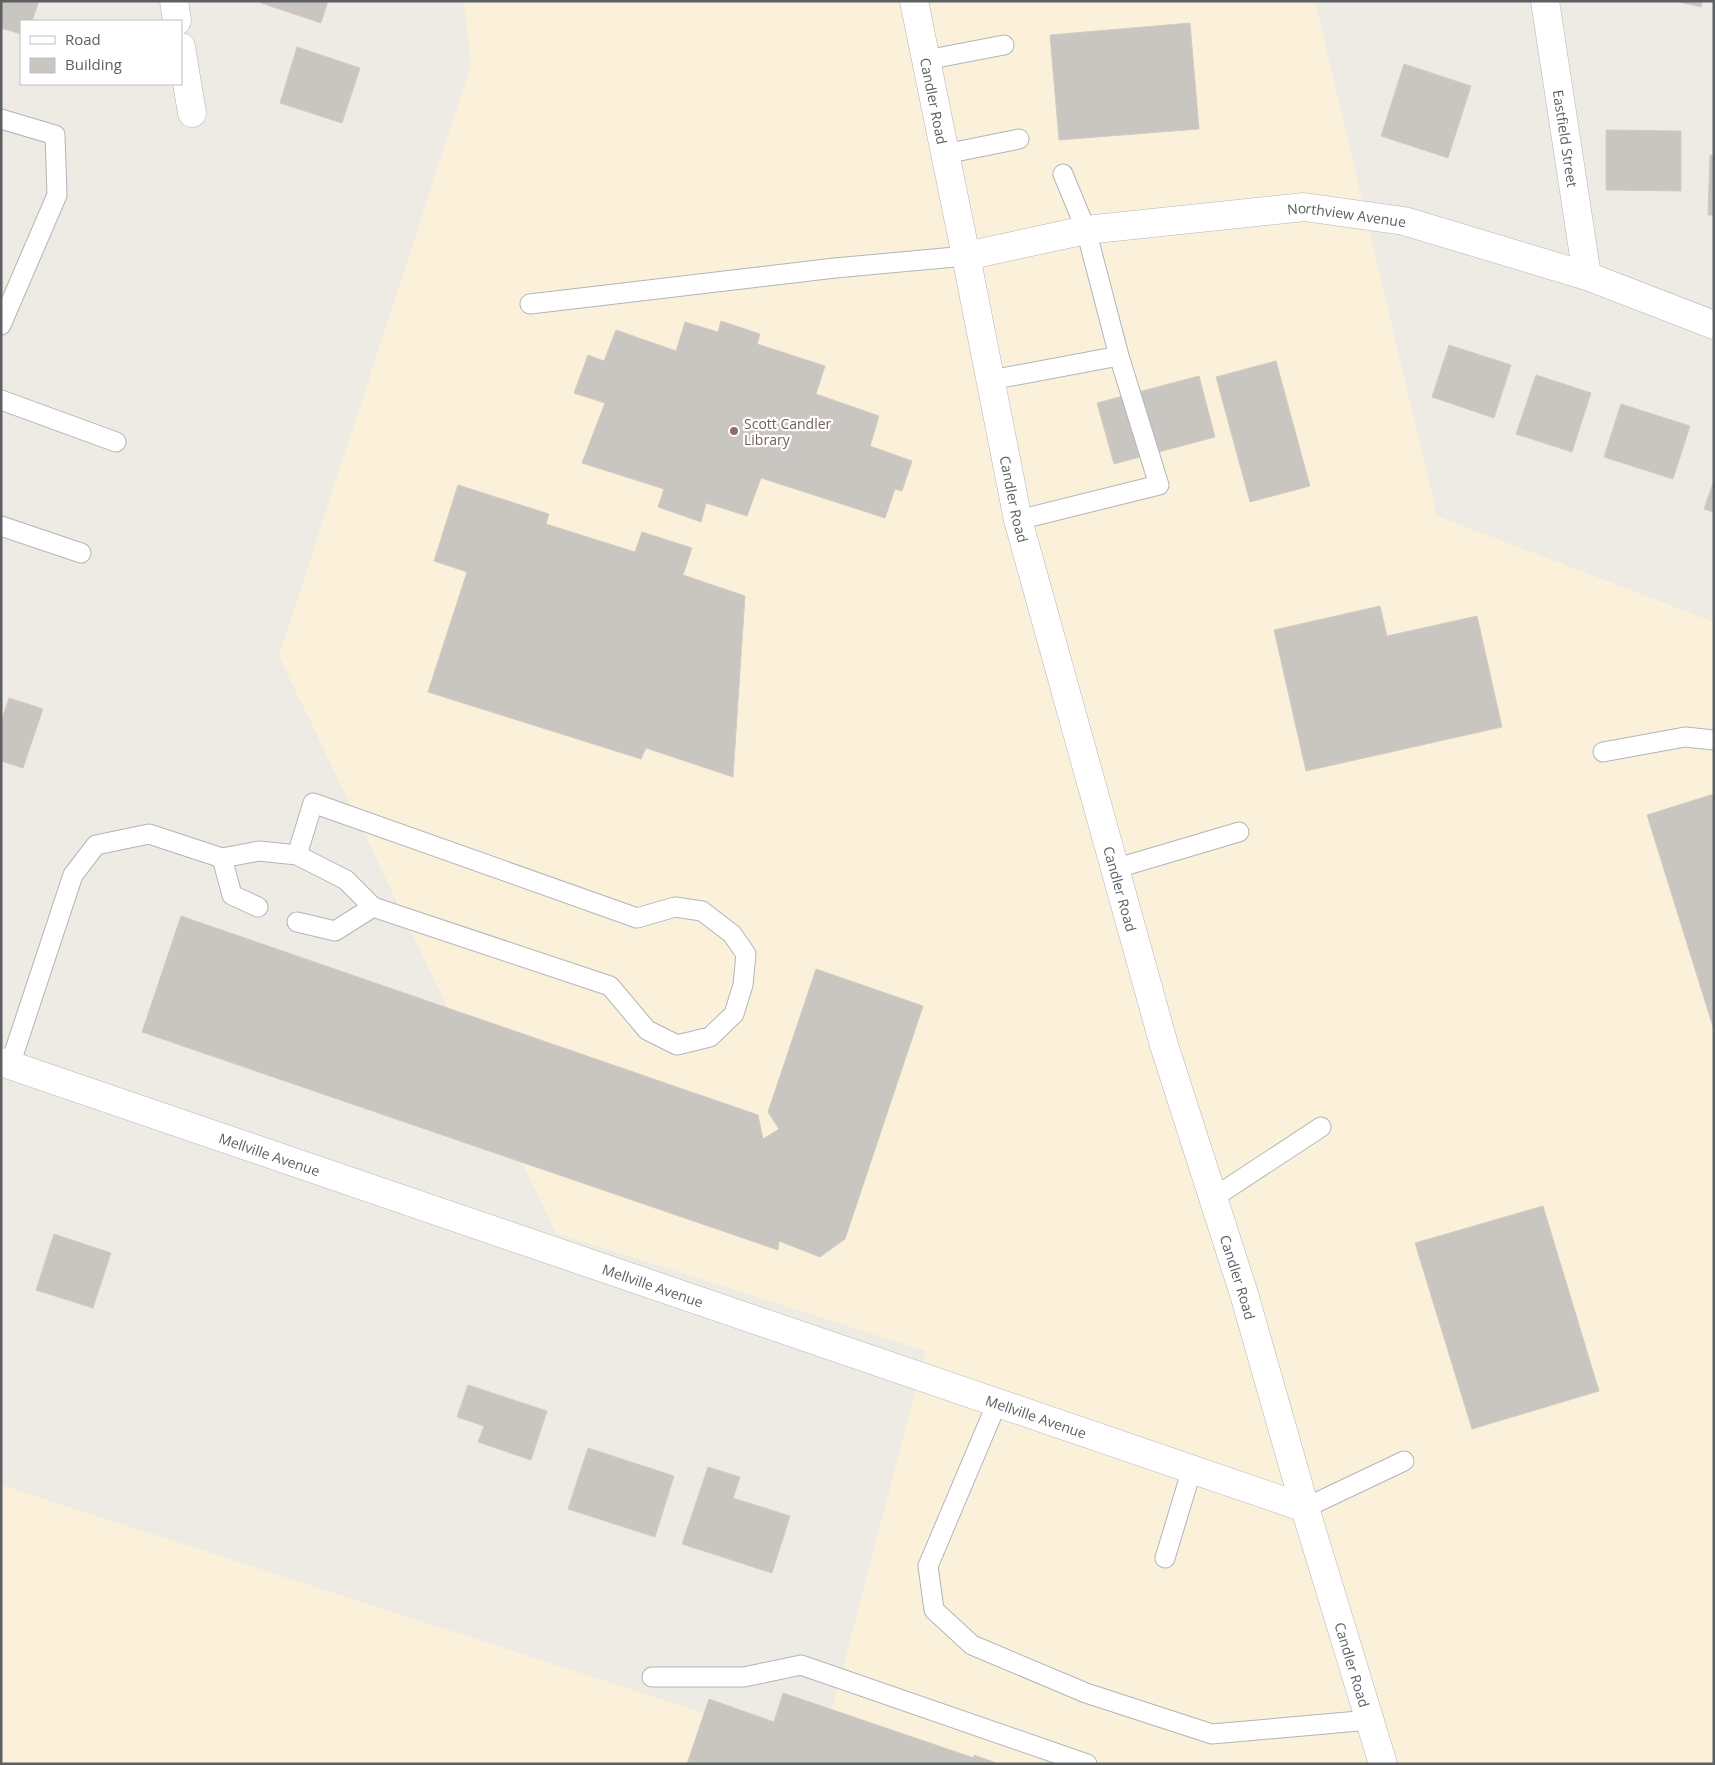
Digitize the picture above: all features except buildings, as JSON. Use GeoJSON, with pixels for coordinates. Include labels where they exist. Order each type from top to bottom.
{"type":"FeatureCollection","features":[{"type":"Feature","properties":{"kind":"street"},"geometry":{"type":"LineString","coordinates":[[174,1],[177,20]]}},
{"type":"Feature","properties":{"kind":"street","name":"Candler Road"},"geometry":{"type":"LineString","coordinates":[[914,1],[1018,520],[1164,1045],[1244,1294],[1305,1508],[1383,1764]]}},
{"type":"Feature","properties":{"kind":"street","name":"Eastfield Street"},"geometry":{"type":"LineString","coordinates":[[1545,1],[1587,276]]}},
{"type":"Feature","properties":{"kind":"street"},"geometry":{"type":"LineString","coordinates":[[182,53],[192,113]]}},
{"type":"Feature","properties":{"kind":"street","name":"Northview Avenue"},"geometry":{"type":"LineString","coordinates":[[966,256],[1086,230],[1304,207],[1404,220],[1587,276],[1714,325]]}},
{"type":"Feature","properties":{"kind":"street","name":"Mellville Avenue"},"geometry":{"type":"LineString","coordinates":[[6,1063],[1305,1508]]}},
{"type":"Feature","properties":{"kind":"lane"},"geometry":{"type":"LineString","coordinates":[[926,60],[1004,45]]}},
{"type":"Feature","properties":{"kind":"lane"},"geometry":{"type":"LineString","coordinates":[[1,119],[56,135],[57,195],[1,325]]}},
{"type":"Feature","properties":{"kind":"lane"},"geometry":{"type":"LineString","coordinates":[[945,154],[1019,139]]}},
{"type":"Feature","properties":{"kind":"lane"},"geometry":{"type":"LineString","coordinates":[[1018,520],[1159,485],[1119,356],[1086,230],[1064,174]]}},
{"type":"Feature","properties":{"kind":"lane"},"geometry":{"type":"LineString","coordinates":[[530,304],[835,268],[966,256]]}},
{"type":"Feature","properties":{"kind":"lane"},"geometry":{"type":"LineString","coordinates":[[991,380],[1119,356]]}},
{"type":"Feature","properties":{"kind":"lane"},"geometry":{"type":"LineString","coordinates":[[1,400],[116,442]]}},
{"type":"Feature","properties":{"kind":"lane"},"geometry":{"type":"LineString","coordinates":[[1,526],[81,553]]}},
{"type":"Feature","properties":{"kind":"lane"},"geometry":{"type":"LineString","coordinates":[[1603,752],[1685,737],[1714,740]]}},
{"type":"Feature","properties":{"kind":"lane"},"geometry":{"type":"LineString","coordinates":[[6,1063],[74,874],[96,845],[148,834],[222,858],[258,851],[297,855],[346,880],[373,907],[610,986],[647,1030],[676,1045],[710,1037],[734,1014],[743,985],[746,954],[732,934],[702,911],[675,907],[637,918],[312,803],[297,855]]}},
{"type":"Feature","properties":{"kind":"lane"},"geometry":{"type":"LineString","coordinates":[[1114,869],[1239,832]]}},
{"type":"Feature","properties":{"kind":"lane"},"geometry":{"type":"LineString","coordinates":[[222,858],[232,894],[258,907]]}},
{"type":"Feature","properties":{"kind":"lane"},"geometry":{"type":"LineString","coordinates":[[297,922],[335,931],[373,907]]}},
{"type":"Feature","properties":{"kind":"lane"},"geometry":{"type":"LineString","coordinates":[[1213,1198],[1321,1127]]}},
{"type":"Feature","properties":{"kind":"lane"},"geometry":{"type":"LineString","coordinates":[[997,1403],[928,1566],[934,1610],[972,1646],[1086,1693],[1212,1734],[1370,1720]]}},
{"type":"Feature","properties":{"kind":"lane"},"geometry":{"type":"LineString","coordinates":[[1305,1508],[1404,1462]]}},
{"type":"Feature","properties":{"kind":"lane"},"geometry":{"type":"LineString","coordinates":[[1165,1558],[1192,1470]]}},
{"type":"Feature","properties":{"kind":"lane"},"geometry":{"type":"LineString","coordinates":[[652,1677],[744,1677],[801,1665],[1087,1764]]}},
{"type":"Feature","properties":{"kind":"shaded area"},"geometry":{"type":"Polygon","coordinates":[[[464,1],[1315,1],[1437,516],[1714,622],[1714,1764],[1,1764],[1,1485],[821,1751],[926,1351],[556,1233],[279,656],[471,65],[464,1]]]}},
{"type":"Feature","properties":{"kind":"place","name":"Scott Candler Library"},"geometry":{"type":"Point","coordinates":[734,431]}}]}
